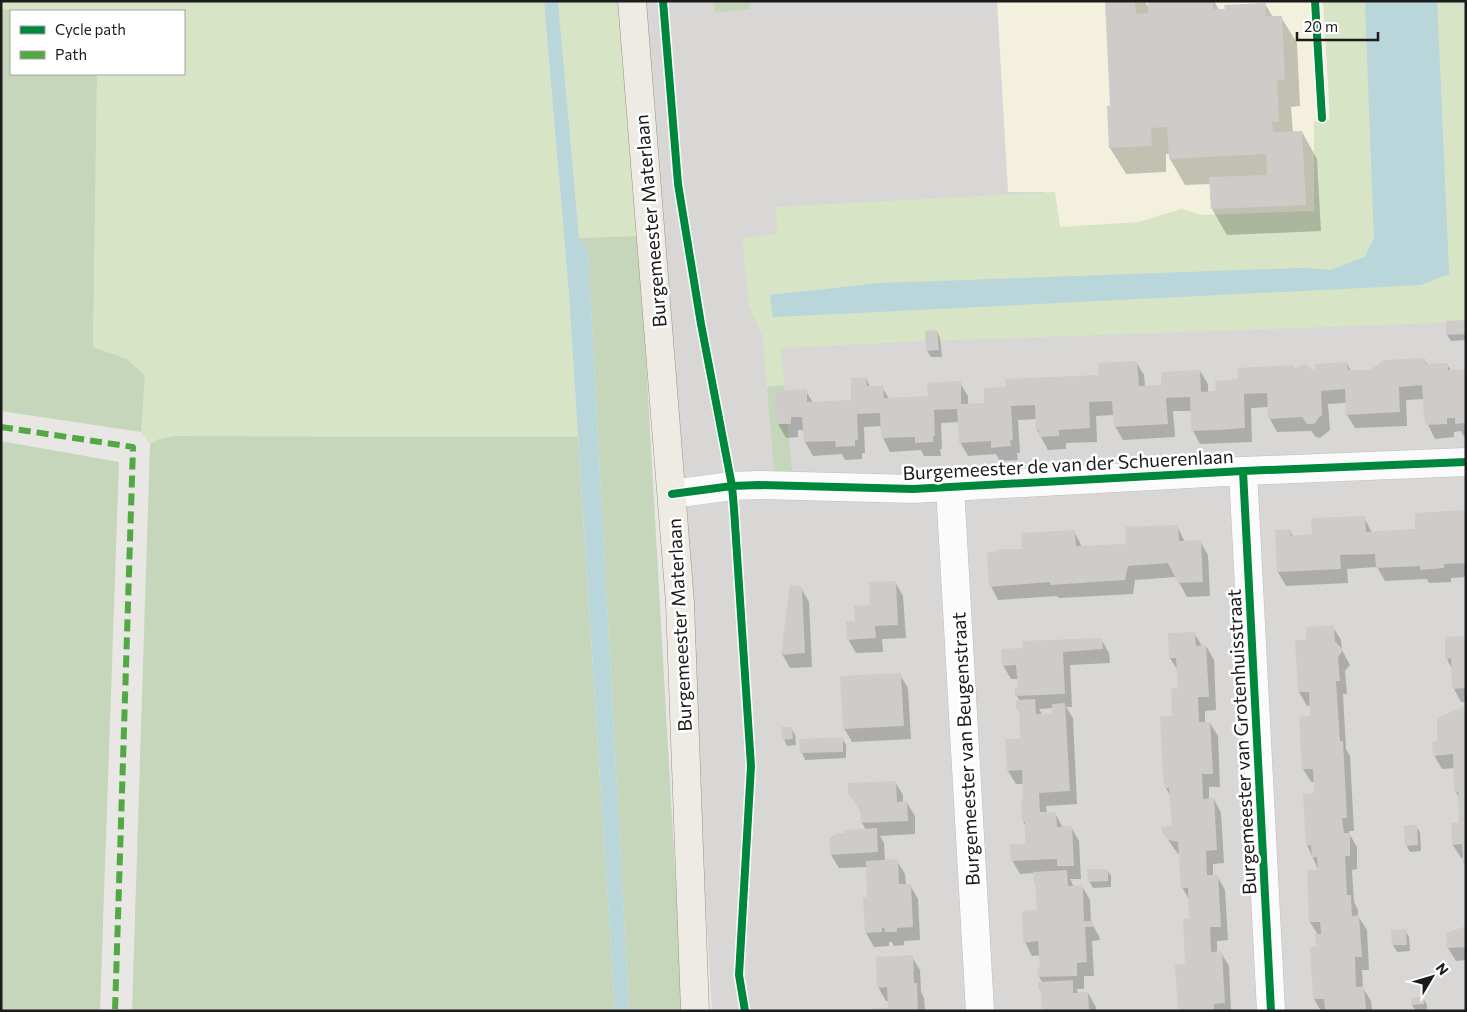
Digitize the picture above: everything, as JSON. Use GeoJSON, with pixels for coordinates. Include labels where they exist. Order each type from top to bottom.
{"type":"FeatureCollection","features":[{"type":"Feature","properties":{"kind":"main road","name":"Burgemeester Materlaan"},"geometry":{"type":"LineString","coordinates":[[632,1],[680,603],[695,1011]]}},
{"type":"Feature","properties":{"kind":"street","name":"Burgemeester de van der Schuerenlaan"},"geometry":{"type":"LineString","coordinates":[[672,494],[732,486],[759,485],[877,489],[950,487],[1466,462]]}},
{"type":"Feature","properties":{"kind":"street","name":"Burgemeester van Grotenhuisstraat"},"geometry":{"type":"LineString","coordinates":[[1243,472],[1270,1011]]}},
{"type":"Feature","properties":{"kind":"street","name":"Burgemeester van Beugenstraat"},"geometry":{"type":"LineString","coordinates":[[950,487],[980,1011]]}},
{"type":"Feature","properties":{"kind":"shaded area"},"geometry":{"type":"Polygon","coordinates":[[[645,1],[1466,1],[1466,1011],[712,1011],[683,522],[645,1]]]}},
{"type":"Feature","properties":{"kind":"shaded area"},"geometry":{"type":"Polygon","coordinates":[[[997,1],[1324,1],[1330,121],[1314,211],[1048,230],[1045,192],[1008,192],[997,1]]]}},
{"type":"Feature","properties":{"kind":"green space"},"geometry":{"type":"Polygon","coordinates":[[[1,1],[544,1],[570,310],[578,437],[174,436],[159,439],[150,444],[141,432],[145,376],[127,359],[93,347],[97,75],[185,75],[185,10],[1,9],[1,1]]]}},
{"type":"Feature","properties":{"kind":"green space"},"geometry":{"type":"Polygon","coordinates":[[[558,1],[619,1],[639,236],[579,238],[558,1]]]}},
{"type":"Feature","properties":{"kind":"green space"},"geometry":{"type":"Polygon","coordinates":[[[714,1],[750,1],[750,9],[714,13],[714,1]]]}},
{"type":"Feature","properties":{"kind":"green space"},"geometry":{"type":"Polygon","coordinates":[[[1323,1],[1365,1],[1374,239],[1365,257],[1331,270],[1303,268],[881,283],[770,295],[773,317],[1421,285],[1449,274],[1437,1],[1466,1],[1466,322],[781,348],[784,385],[767,387],[763,338],[749,306],[742,238],[777,234],[776,207],[1055,192],[1060,227],[1139,222],[1181,209],[1202,215],[1314,211],[1314,122],[1331,119],[1323,1]]]}},
{"type":"Feature","properties":{"kind":"green space"},"geometry":{"type":"Polygon","coordinates":[[[1,9],[10,10],[10,75],[97,75],[93,347],[127,359],[145,376],[141,432],[1,411],[1,9]]]}},
{"type":"Feature","properties":{"kind":"green space"},"geometry":{"type":"Polygon","coordinates":[[[639,236],[683,1011],[629,1011],[588,251],[579,238],[639,236]]]}},
{"type":"Feature","properties":{"kind":"green space"},"geometry":{"type":"Polygon","coordinates":[[[784,385],[792,472],[774,471],[767,387],[784,385]]]}},
{"type":"Feature","properties":{"kind":"green space"},"geometry":{"type":"Polygon","coordinates":[[[174,436],[578,437],[615,1011],[132,1011],[150,444],[159,439],[174,436]]]}},
{"type":"Feature","properties":{"kind":"green space"},"geometry":{"type":"Polygon","coordinates":[[[1,441],[119,462],[100,1011],[1,1011],[1,441]]]}},
{"type":"Feature","properties":{"kind":"water"},"geometry":{"type":"Polygon","coordinates":[[[544,1],[558,1],[579,238],[588,251],[629,1011],[615,1011],[569,295],[544,1]]]}},
{"type":"Feature","properties":{"kind":"water"},"geometry":{"type":"Polygon","coordinates":[[[1365,1],[1437,1],[1449,274],[1421,285],[773,317],[770,295],[881,283],[1303,268],[1331,270],[1365,257],[1374,238],[1365,1]]]}},
{"type":"Feature","properties":{"kind":"building"},"geometry":{"type":"Polygon","coordinates":[[[1105,1],[1135,1],[1136,14],[1148,13],[1148,1],[1213,1],[1213,9],[1225,9],[1224,5],[1266,3],[1265,16],[1282,16],[1285,80],[1277,81],[1279,122],[1272,122],[1273,132],[1302,131],[1306,205],[1211,209],[1209,177],[1267,175],[1266,154],[1169,159],[1167,127],[1151,128],[1152,146],[1109,148],[1107,106],[1110,106],[1105,1]]]}},
{"type":"Feature","properties":{"kind":"building"},"geometry":{"type":"Polygon","coordinates":[[[1466,320],[1466,334],[1446,335],[1446,321],[1466,320]]]}},
{"type":"Feature","properties":{"kind":"building"},"geometry":{"type":"Polygon","coordinates":[[[937,330],[939,350],[926,351],[925,331],[937,330]]]}},
{"type":"Feature","properties":{"kind":"building"},"geometry":{"type":"Polygon","coordinates":[[[1425,358],[1426,364],[1448,363],[1448,370],[1466,369],[1466,423],[1455,424],[1455,418],[1447,418],[1447,424],[1425,425],[1422,385],[1399,387],[1400,412],[1346,415],[1345,389],[1321,391],[1322,416],[1312,424],[1307,424],[1302,417],[1268,419],[1267,393],[1244,394],[1245,428],[1218,430],[1191,431],[1190,397],[1166,398],[1168,424],[1114,427],[1112,401],[1089,402],[1090,428],[1059,430],[1059,436],[1039,437],[1039,430],[1036,431],[1035,405],[1011,406],[1013,440],[1010,440],[1011,446],[991,448],[991,441],[959,443],[957,409],[934,410],[935,436],[933,436],[933,442],[915,443],[915,437],[881,438],[880,413],[857,414],[858,440],[855,440],[855,446],[836,447],[835,441],[804,442],[802,417],[791,417],[791,424],[777,424],[775,391],[807,389],[807,402],[851,400],[851,378],[866,377],[867,386],[883,386],[884,398],[928,396],[927,383],[961,381],[961,404],[984,403],[984,388],[1006,387],[1005,379],[1099,375],[1098,363],[1137,361],[1139,386],[1161,385],[1161,372],[1200,370],[1201,392],[1216,391],[1215,381],[1238,379],[1237,368],[1293,365],[1296,368],[1305,364],[1316,372],[1315,364],[1347,362],[1348,370],[1370,370],[1384,360],[1425,358]]]}},
{"type":"Feature","properties":{"kind":"building"},"geometry":{"type":"Polygon","coordinates":[[[1466,510],[1466,563],[1444,564],[1444,568],[1420,570],[1420,566],[1376,568],[1375,554],[1340,555],[1341,569],[1277,572],[1275,530],[1290,529],[1291,536],[1312,534],[1311,518],[1365,516],[1366,532],[1415,529],[1415,513],[1466,510]]]}},
{"type":"Feature","properties":{"kind":"building"},"geometry":{"type":"Polygon","coordinates":[[[1178,525],[1179,541],[1201,540],[1203,582],[1178,583],[1168,563],[1128,566],[1125,580],[1050,585],[1050,582],[989,587],[987,553],[999,551],[999,549],[1022,549],[1021,533],[1075,530],[1076,546],[1126,544],[1125,527],[1178,525]]]}},
{"type":"Feature","properties":{"kind":"building"},"geometry":{"type":"Polygon","coordinates":[[[896,581],[898,625],[875,626],[876,638],[847,640],[846,622],[855,621],[854,606],[870,605],[869,582],[896,581]]]}},
{"type":"Feature","properties":{"kind":"building"},"geometry":{"type":"Polygon","coordinates":[[[790,585],[802,587],[805,653],[781,655],[790,585]]]}},
{"type":"Feature","properties":{"kind":"building"},"geometry":{"type":"Polygon","coordinates":[[[1334,625],[1335,641],[1343,650],[1338,657],[1340,681],[1336,681],[1340,741],[1343,741],[1347,818],[1342,818],[1344,833],[1350,833],[1350,856],[1345,856],[1347,895],[1351,895],[1352,916],[1359,915],[1362,957],[1355,957],[1356,987],[1364,986],[1366,1009],[1352,1011],[1325,1011],[1324,999],[1313,999],[1310,947],[1316,947],[1315,934],[1321,934],[1320,922],[1309,922],[1307,870],[1318,870],[1317,857],[1312,858],[1311,845],[1306,846],[1303,794],[1314,793],[1313,769],[1302,769],[1299,717],[1310,716],[1309,692],[1298,692],[1295,640],[1306,640],[1306,627],[1334,625]]]}},
{"type":"Feature","properties":{"kind":"building"},"geometry":{"type":"Polygon","coordinates":[[[1195,632],[1196,646],[1206,645],[1209,697],[1198,697],[1199,722],[1210,722],[1213,774],[1202,774],[1203,799],[1214,798],[1217,850],[1206,851],[1207,875],[1218,875],[1221,927],[1210,927],[1211,952],[1222,951],[1225,1003],[1214,1004],[1214,1011],[1178,1011],[1175,964],[1185,964],[1183,919],[1189,919],[1188,888],[1181,888],[1178,842],[1169,840],[1162,833],[1161,827],[1172,826],[1169,788],[1165,788],[1163,777],[1160,716],[1172,716],[1171,689],[1178,688],[1176,658],[1169,658],[1168,633],[1195,632]]]}},
{"type":"Feature","properties":{"kind":"building"},"geometry":{"type":"Polygon","coordinates":[[[1466,636],[1466,688],[1452,689],[1451,658],[1445,659],[1445,637],[1466,636]]]}},
{"type":"Feature","properties":{"kind":"building"},"geometry":{"type":"Polygon","coordinates":[[[1102,638],[1103,649],[1063,652],[1065,694],[1015,696],[1015,687],[1018,687],[1016,665],[1002,666],[1001,649],[1023,648],[1022,641],[1102,638]]]}},
{"type":"Feature","properties":{"kind":"building"},"geometry":{"type":"Polygon","coordinates":[[[901,673],[904,726],[843,729],[840,676],[901,673]]]}},
{"type":"Feature","properties":{"kind":"building"},"geometry":{"type":"Polygon","coordinates":[[[1035,699],[1036,714],[1052,713],[1052,704],[1065,703],[1070,791],[1039,793],[1040,812],[1056,812],[1057,827],[1072,826],[1074,866],[1057,866],[1057,859],[1011,861],[1010,844],[1025,844],[1025,822],[1022,822],[1022,770],[1007,771],[1005,739],[1020,739],[1019,709],[1016,709],[1016,700],[1035,699]]]}},
{"type":"Feature","properties":{"kind":"building"},"geometry":{"type":"Polygon","coordinates":[[[1466,706],[1466,865],[1463,865],[1462,844],[1452,845],[1451,823],[1459,823],[1458,792],[1454,792],[1453,754],[1433,756],[1432,742],[1437,741],[1437,718],[1466,706]]]}},
{"type":"Feature","properties":{"kind":"building"},"geometry":{"type":"Polygon","coordinates":[[[781,727],[792,727],[793,739],[782,740],[781,727]]]}},
{"type":"Feature","properties":{"kind":"building"},"geometry":{"type":"Polygon","coordinates":[[[843,737],[843,752],[800,753],[799,739],[843,737]]]}},
{"type":"Feature","properties":{"kind":"building"},"geometry":{"type":"Polygon","coordinates":[[[896,781],[897,802],[907,801],[908,821],[861,823],[860,809],[848,794],[848,783],[896,781]]]}},
{"type":"Feature","properties":{"kind":"building"},"geometry":{"type":"Polygon","coordinates":[[[1404,825],[1417,825],[1418,845],[1405,846],[1404,825]]]}},
{"type":"Feature","properties":{"kind":"building"},"geometry":{"type":"Polygon","coordinates":[[[877,828],[878,852],[830,855],[829,839],[837,833],[845,833],[845,830],[877,828]]]}},
{"type":"Feature","properties":{"kind":"building"},"geometry":{"type":"Polygon","coordinates":[[[898,859],[899,884],[911,884],[913,927],[897,928],[897,932],[885,932],[884,928],[882,928],[882,932],[865,933],[863,897],[867,897],[866,861],[898,859]]]}},
{"type":"Feature","properties":{"kind":"building"},"geometry":{"type":"Polygon","coordinates":[[[1087,869],[1108,869],[1108,881],[1088,882],[1087,869]]]}},
{"type":"Feature","properties":{"kind":"building"},"geometry":{"type":"Polygon","coordinates":[[[1067,870],[1068,886],[1083,885],[1084,921],[1092,921],[1093,927],[1085,927],[1087,962],[1077,963],[1077,976],[1038,977],[1037,969],[1040,968],[1038,941],[1023,943],[1022,911],[1037,910],[1033,872],[1067,870]]]}},
{"type":"Feature","properties":{"kind":"building"},"geometry":{"type":"Polygon","coordinates":[[[1466,926],[1466,947],[1447,948],[1446,933],[1466,926]]]}},
{"type":"Feature","properties":{"kind":"building"},"geometry":{"type":"Polygon","coordinates":[[[1406,929],[1407,945],[1392,945],[1391,930],[1406,929]]]}},
{"type":"Feature","properties":{"kind":"building"},"geometry":{"type":"Polygon","coordinates":[[[913,955],[918,1011],[873,1011],[873,1008],[888,1008],[887,987],[877,988],[876,957],[913,955]]]}},
{"type":"Feature","properties":{"kind":"building"},"geometry":{"type":"Polygon","coordinates":[[[1073,980],[1073,993],[1088,992],[1089,1011],[1042,1011],[1041,990],[1038,990],[1038,982],[1073,980]]]}},
{"type":"Feature","properties":{"kind":"building"},"geometry":{"type":"Polygon","coordinates":[[[1424,997],[1424,1004],[1411,1005],[1411,998],[1424,997]]]}},
{"type":"Feature","properties":{"kind":"marked path"},"geometry":{"type":"LineString","coordinates":[[1,427],[133,447],[115,1011]]}},
{"type":"Feature","properties":{"kind":"cycle path"},"geometry":{"type":"LineString","coordinates":[[663,1],[678,184],[701,324],[732,486],[734,509],[751,766],[739,975],[745,1011]]}},
{"type":"Feature","properties":{"kind":"cycle path"},"geometry":{"type":"LineString","coordinates":[[1315,1],[1322,118]]}},
{"type":"Feature","properties":{"kind":"cycle path"},"geometry":{"type":"LineString","coordinates":[[672,494],[732,486],[913,489],[1243,471],[1466,462]]}},
{"type":"Feature","properties":{"kind":"cycle path"},"geometry":{"type":"LineString","coordinates":[[1243,471],[1271,1011]]}}]}
